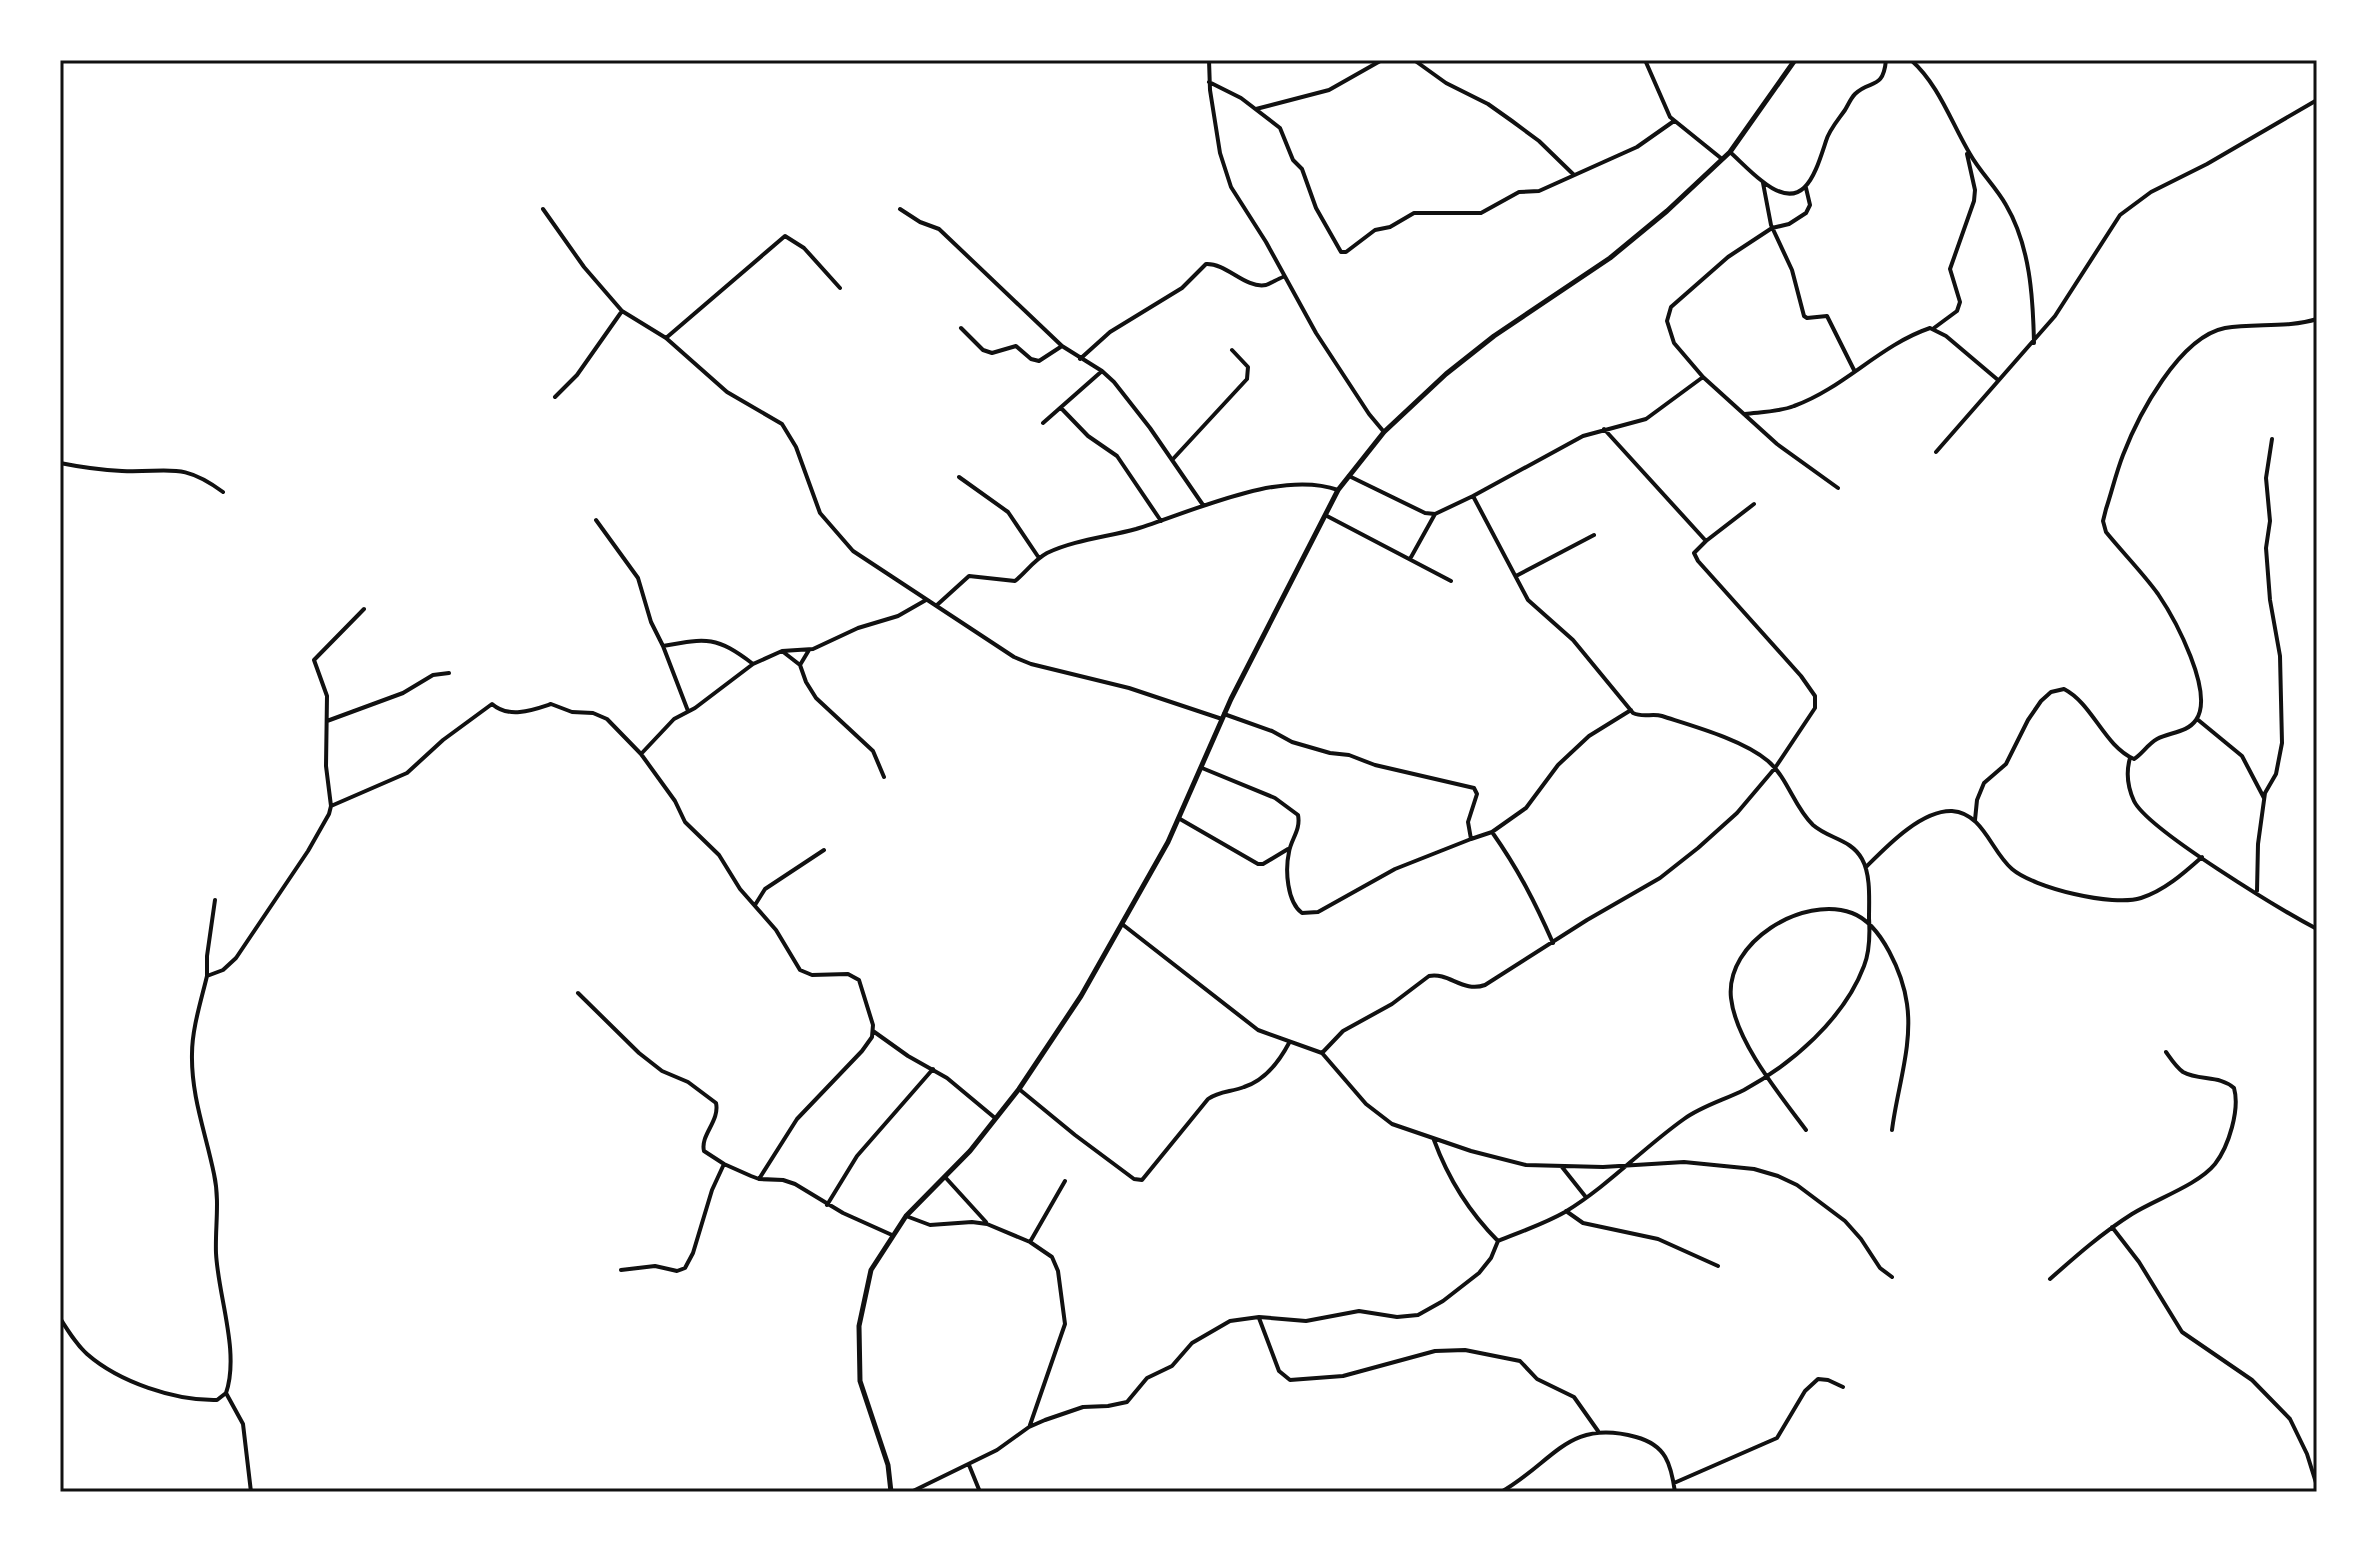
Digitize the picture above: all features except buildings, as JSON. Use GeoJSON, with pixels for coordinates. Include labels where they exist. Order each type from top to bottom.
{"type":"FeatureCollection","features":[{"type":"Feature","properties":{"kind":"street"},"geometry":{"type":"LineString","coordinates":[[1209,60],[1209,82],[1226,176],[1283,277],[1369,414],[1384,432]]}},
{"type":"Feature","properties":{"kind":"street"},"geometry":{"type":"LineString","coordinates":[[1255,109],[1329,90],[1382,60]]}},
{"type":"Feature","properties":{"kind":"street"},"geometry":{"type":"LineString","coordinates":[[1414,60],[1446,83],[1488,104],[1512,121],[1539,141],[1574,175]]}},
{"type":"Feature","properties":{"kind":"street"},"geometry":{"type":"LineString","coordinates":[[1645,60],[1663,105],[1674,121],[1722,159]]}},
{"type":"Feature","properties":{"kind":"street"},"geometry":{"type":"LineString","coordinates":[[891,1492],[888,1465],[861,1389],[859,1334],[868,1277],[906,1216],[970,1151],[1019,1089],[1081,996],[1180,819],[1223,717],[1338,490],[1384,432],[1468,356],[1635,239],[1730,152],[1795,60]]}},
{"type":"Feature","properties":{"kind":"street"},"geometry":{"type":"LineString","coordinates":[[1730,152],[1763,183],[1789,193],[1806,188],[1818,168],[1829,134],[1856,93],[1872,87],[1881,78],[1886,60]]}},
{"type":"Feature","properties":{"kind":"street"},"geometry":{"type":"LineString","coordinates":[[1911,60],[1931,83],[1967,150],[2008,208],[2021,239],[2033,304],[2034,343]]}},
{"type":"Feature","properties":{"kind":"street"},"geometry":{"type":"LineString","coordinates":[[1209,82],[1241,98],[1282,130],[1293,160],[1302,169],[1316,208],[1341,252],[1346,252],[1375,230],[1390,227],[1414,213],[1481,213],[1519,192],[1539,191],[1637,147],[1674,121]]}},
{"type":"Feature","properties":{"kind":"street"},"geometry":{"type":"LineString","coordinates":[[1936,452],[2055,316],[2120,215],[2151,192],[2207,164],[2317,100]]}},
{"type":"Feature","properties":{"kind":"street"},"geometry":{"type":"LineString","coordinates":[[1745,414],[1799,404],[1886,349],[1934,328],[1959,307],[1950,269],[1973,210],[1975,195],[1967,150]]}},
{"type":"Feature","properties":{"kind":"street"},"geometry":{"type":"LineString","coordinates":[[1763,183],[1772,228],[1792,270],[1804,316],[1827,316],[1855,371]]}},
{"type":"Feature","properties":{"kind":"street"},"geometry":{"type":"LineString","coordinates":[[1806,188],[1810,205],[1806,213],[1789,224],[1772,228],[1728,257],[1673,302],[1667,321],[1674,343],[1703,377],[1777,444],[1838,488]]}},
{"type":"Feature","properties":{"kind":"street"},"geometry":{"type":"LineString","coordinates":[[543,209],[584,267],[622,311],[666,338],[727,392],[782,424],[792,438],[820,513],[858,555],[996,645],[1031,664],[1129,688],[1272,731],[1292,742],[1330,753],[1349,755],[1375,765],[1474,788],[1477,794],[1468,822],[1471,839]]}},
{"type":"Feature","properties":{"kind":"street"},"geometry":{"type":"LineString","coordinates":[[900,209],[920,222],[939,229],[1062,346],[1102,371],[1138,411],[1203,505]]}},
{"type":"Feature","properties":{"kind":"street"},"geometry":{"type":"LineString","coordinates":[[666,338],[785,236],[804,248],[840,288]]}},
{"type":"Feature","properties":{"kind":"street"},"geometry":{"type":"LineString","coordinates":[[1080,359],[1110,332],[1182,288],[1206,264],[1216,265],[1256,285],[1266,285],[1283,277]]}},
{"type":"Feature","properties":{"kind":"street"},"geometry":{"type":"LineString","coordinates":[[555,397],[577,375],[622,311]]}},
{"type":"Feature","properties":{"kind":"street"},"geometry":{"type":"LineString","coordinates":[[1975,820],[1981,787],[2006,764],[2034,710],[2051,692],[2064,689],[2074,696],[2130,758],[2137,758],[2156,740],[2186,729],[2197,719],[2202,693],[2194,663],[2159,596],[2106,532],[2103,521],[2106,509],[2131,436],[2178,360],[2201,340],[2226,328],[2317,319]]}},
{"type":"Feature","properties":{"kind":"street"},"geometry":{"type":"LineString","coordinates":[[961,328],[983,350],[992,353],[1016,346],[1031,359],[1039,361],[1062,346]]}},
{"type":"Feature","properties":{"kind":"street"},"geometry":{"type":"LineString","coordinates":[[1934,328],[1998,380]]}},
{"type":"Feature","properties":{"kind":"street"},"geometry":{"type":"LineString","coordinates":[[1173,459],[1247,379],[1248,367],[1232,350]]}},
{"type":"Feature","properties":{"kind":"street"},"geometry":{"type":"LineString","coordinates":[[1043,423],[1102,371]]}},
{"type":"Feature","properties":{"kind":"street"},"geometry":{"type":"LineString","coordinates":[[1349,476],[1425,513],[1435,514],[1565,444],[1604,429],[1646,419],[1703,377]]}},
{"type":"Feature","properties":{"kind":"street"},"geometry":{"type":"LineString","coordinates":[[1061,408],[1088,436],[1117,456],[1161,521]]}},
{"type":"Feature","properties":{"kind":"street"},"geometry":{"type":"LineString","coordinates":[[1604,429],[1706,541]]}},
{"type":"Feature","properties":{"kind":"street"},"geometry":{"type":"LineString","coordinates":[[2257,891],[2258,844],[2265,799],[2268,786],[2276,774],[2282,743],[2280,656],[2270,600],[2266,548],[2270,521],[2266,478],[2272,439]]}},
{"type":"Feature","properties":{"kind":"street"},"geometry":{"type":"LineString","coordinates":[[60,463],[125,472],[171,470],[201,476],[223,492]]}},
{"type":"Feature","properties":{"kind":"street"},"geometry":{"type":"LineString","coordinates":[[959,477],[1008,512],[1039,558]]}},
{"type":"Feature","properties":{"kind":"street"},"geometry":{"type":"LineString","coordinates":[[937,605],[969,576],[1015,581],[1039,558],[1056,549],[1161,521],[1203,505],[1263,489],[1320,486],[1338,490]]}},
{"type":"Feature","properties":{"kind":"street"},"geometry":{"type":"LineString","coordinates":[[911,1492],[969,1465],[1029,1427],[1083,1407],[1127,1402],[1147,1378],[1172,1366],[1192,1343],[1230,1321],[1259,1317],[1306,1321],[1359,1311],[1397,1317],[1418,1315],[1470,1281],[1491,1258],[1498,1241],[1566,1211],[1685,1118],[1766,1077],[1809,1042],[1842,1005],[1864,965],[1869,945],[1866,867],[1861,857],[1849,843],[1829,836],[1814,826],[1766,759],[1741,745],[1661,716],[1642,716],[1631,710],[1573,640],[1528,600],[1473,496]]}},
{"type":"Feature","properties":{"kind":"street"},"geometry":{"type":"LineString","coordinates":[[1322,1053],[1343,1031],[1392,1004],[1429,976],[1436,975],[1469,988],[1479,988],[1660,878],[1737,813],[1775,768],[1815,708],[1816,699],[1801,676],[1694,553],[1754,504]]}},
{"type":"Feature","properties":{"kind":"street"},"geometry":{"type":"LineString","coordinates":[[1410,559],[1435,514]]}},
{"type":"Feature","properties":{"kind":"street"},"geometry":{"type":"LineString","coordinates":[[1327,516],[1451,581]]}},
{"type":"Feature","properties":{"kind":"street"},"geometry":{"type":"LineString","coordinates":[[596,520],[638,578],[651,622],[688,711]]}},
{"type":"Feature","properties":{"kind":"street"},"geometry":{"type":"LineString","coordinates":[[1516,576],[1594,535]]}},
{"type":"Feature","properties":{"kind":"street"},"geometry":{"type":"LineString","coordinates":[[641,754],[674,719],[753,664],[782,651],[809,649],[858,628],[898,616],[926,600]]}},
{"type":"Feature","properties":{"kind":"street"},"geometry":{"type":"LineString","coordinates":[[207,976],[223,970],[236,958],[313,844],[329,814],[327,696],[314,660],[364,609]]}},
{"type":"Feature","properties":{"kind":"street"},"geometry":{"type":"LineString","coordinates":[[663,646],[713,640],[753,664]]}},
{"type":"Feature","properties":{"kind":"street"},"geometry":{"type":"LineString","coordinates":[[800,665],[809,649]]}},
{"type":"Feature","properties":{"kind":"street"},"geometry":{"type":"LineString","coordinates":[[782,651],[800,665],[816,698],[873,751],[884,777]]}},
{"type":"Feature","properties":{"kind":"street"},"geometry":{"type":"LineString","coordinates":[[327,721],[403,693],[433,675],[449,673]]}},
{"type":"Feature","properties":{"kind":"street"},"geometry":{"type":"LineString","coordinates":[[331,806],[407,773],[443,740],[492,704],[509,712],[534,710],[551,704],[572,712],[593,713],[612,722],[641,754],[675,801],[685,822],[698,838],[716,852],[740,889],[776,930],[804,973],[856,976],[865,994],[873,1031],[868,1044],[797,1119],[759,1179]]}},
{"type":"Feature","properties":{"kind":"street"},"geometry":{"type":"LineString","coordinates":[[1288,849],[1287,871],[1292,901],[1298,911],[1309,914],[1331,906],[1395,869],[1492,832],[1526,808],[1558,765],[1589,736],[1631,710]]}},
{"type":"Feature","properties":{"kind":"street"},"geometry":{"type":"LineString","coordinates":[[2197,719],[2242,756],[2265,799]]}},
{"type":"Feature","properties":{"kind":"street"},"geometry":{"type":"LineString","coordinates":[[2130,758],[2128,777],[2136,804],[2182,844],[2317,929]]}},
{"type":"Feature","properties":{"kind":"street"},"geometry":{"type":"LineString","coordinates":[[1180,819],[1258,864],[1288,849],[1295,840],[1299,824],[1296,812],[1275,798],[1202,768]]}},
{"type":"Feature","properties":{"kind":"street"},"geometry":{"type":"LineString","coordinates":[[1866,867],[1888,845],[1925,819],[1950,811],[1963,813],[1975,820],[1996,852],[2012,869],[2032,882],[2078,894],[2140,898],[2182,875],[2202,857]]}},
{"type":"Feature","properties":{"kind":"street"},"geometry":{"type":"LineString","coordinates":[[1492,832],[1533,896],[1553,943]]}},
{"type":"Feature","properties":{"kind":"street"},"geometry":{"type":"LineString","coordinates":[[755,905],[765,889],[824,850]]}},
{"type":"Feature","properties":{"kind":"street"},"geometry":{"type":"LineString","coordinates":[[215,900],[207,976],[193,1043],[192,1072],[203,1137],[216,1187],[216,1253],[229,1349],[226,1393],[243,1424],[251,1492]]}},
{"type":"Feature","properties":{"kind":"street"},"geometry":{"type":"LineString","coordinates":[[1806,1130],[1759,1068],[1731,1002],[1731,982],[1745,951],[1772,928],[1808,912],[1830,908],[1856,914],[1882,939],[1899,970],[1909,1023],[1892,1130]]}},
{"type":"Feature","properties":{"kind":"street"},"geometry":{"type":"LineString","coordinates":[[1122,924],[1258,1030],[1322,1053],[1375,1112],[1392,1124],[1434,1140],[1526,1165],[1562,1167],[1684,1162],[1754,1169],[1778,1176],[1797,1185],[1845,1221],[1880,1268],[1892,1277]]}},
{"type":"Feature","properties":{"kind":"street"},"geometry":{"type":"LineString","coordinates":[[578,993],[657,1068],[688,1082],[716,1103],[717,1111],[701,1147],[704,1151],[724,1164],[759,1179],[788,1182],[827,1205],[892,1235]]}},
{"type":"Feature","properties":{"kind":"street"},"geometry":{"type":"LineString","coordinates":[[873,1031],[947,1078],[995,1118]]}},
{"type":"Feature","properties":{"kind":"street"},"geometry":{"type":"LineString","coordinates":[[1019,1089],[1134,1179],[1142,1180],[1208,1099],[1256,1082],[1277,1062],[1289,1043]]}},
{"type":"Feature","properties":{"kind":"street"},"geometry":{"type":"LineString","coordinates":[[2050,1279],[2112,1227],[2197,1179],[2210,1169],[2221,1154],[2237,1097],[2234,1088],[2220,1080],[2187,1074],[2175,1065],[2166,1052]]}},
{"type":"Feature","properties":{"kind":"street"},"geometry":{"type":"LineString","coordinates":[[827,1205],[857,1156],[933,1069]]}},
{"type":"Feature","properties":{"kind":"street"},"geometry":{"type":"LineString","coordinates":[[1434,1140],[1456,1187],[1473,1213],[1498,1241]]}},
{"type":"Feature","properties":{"kind":"street"},"geometry":{"type":"LineString","coordinates":[[621,1270],[655,1266],[677,1271],[685,1268],[724,1164]]}},
{"type":"Feature","properties":{"kind":"street"},"geometry":{"type":"LineString","coordinates":[[1562,1167],[1586,1197]]}},
{"type":"Feature","properties":{"kind":"street"},"geometry":{"type":"LineString","coordinates":[[945,1177],[987,1224]]}},
{"type":"Feature","properties":{"kind":"street"},"geometry":{"type":"LineString","coordinates":[[1030,1242],[1065,1181]]}},
{"type":"Feature","properties":{"kind":"street"},"geometry":{"type":"LineString","coordinates":[[1566,1211],[1583,1223],[1658,1239],[1718,1266]]}},
{"type":"Feature","properties":{"kind":"street"},"geometry":{"type":"LineString","coordinates":[[906,1216],[930,1225],[963,1222],[987,1224],[1030,1242],[1049,1254],[1057,1266],[1065,1319],[1060,1342],[1029,1427]]}},
{"type":"Feature","properties":{"kind":"street"},"geometry":{"type":"LineString","coordinates":[[2112,1227],[2139,1262],[2182,1332],[2252,1380],[2290,1419],[2307,1454],[2317,1486]]}},
{"type":"Feature","properties":{"kind":"street"},"geometry":{"type":"LineString","coordinates":[[1259,1317],[1279,1371],[1290,1380],[1343,1376],[1435,1351],[1465,1350],[1520,1361],[1537,1379],[1574,1397],[1598,1431]]}},
{"type":"Feature","properties":{"kind":"street"},"geometry":{"type":"LineString","coordinates":[[60,1318],[89,1356],[133,1381],[190,1399],[217,1400],[226,1393]]}},
{"type":"Feature","properties":{"kind":"street"},"geometry":{"type":"LineString","coordinates":[[1674,1483],[1777,1438],[1805,1391],[1818,1379],[1843,1387]]}},
{"type":"Feature","properties":{"kind":"street"},"geometry":{"type":"LineString","coordinates":[[1501,1492],[1572,1440],[1598,1431],[1618,1432],[1653,1443],[1669,1459],[1675,1492]]}},
{"type":"Feature","properties":{"kind":"street"},"geometry":{"type":"LineString","coordinates":[[969,1465],[980,1492]]}}]}
